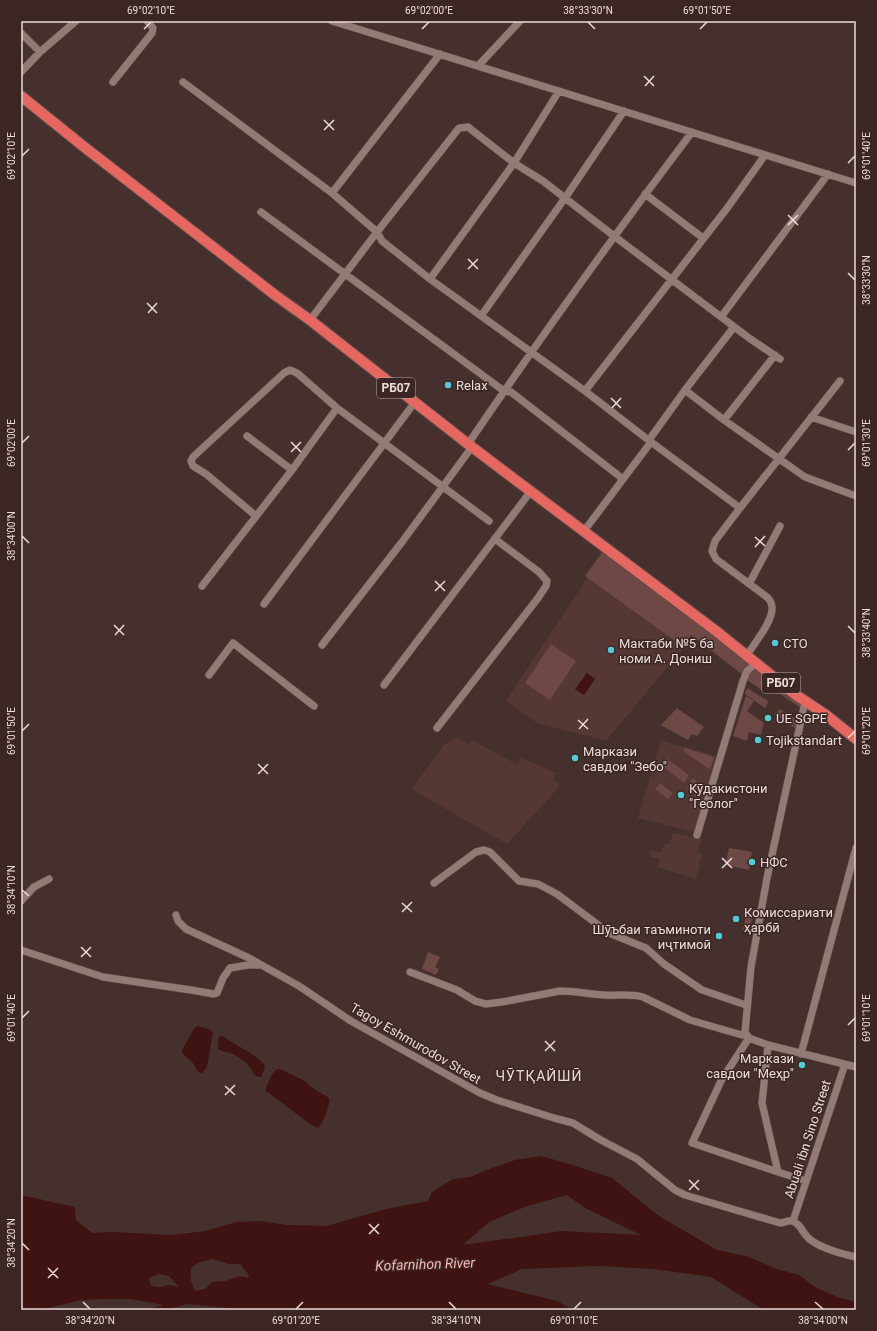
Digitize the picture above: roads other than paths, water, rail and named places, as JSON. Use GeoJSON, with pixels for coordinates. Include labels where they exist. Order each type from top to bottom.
{"type":"FeatureCollection","features":[{"type":"Feature","properties":{"kind":"highway","name":"РБ07"},"geometry":{"type":"LineString","coordinates":[[21,96],[275,295],[310,320],[470,445],[747,655],[824,719],[856,743]]}},
{"type":"Feature","properties":{"kind":"highway","name":"РБ07"},"geometry":{"type":"LineString","coordinates":[[805,702],[826,715],[856,739]]}},
{"type":"Feature","properties":{"kind":"street"},"geometry":{"type":"LineString","coordinates":[[21,72],[40,52],[76,21]]}},
{"type":"Feature","properties":{"kind":"street"},"geometry":{"type":"LineString","coordinates":[[113,82],[152,34],[153,28],[147,21]]}},
{"type":"Feature","properties":{"kind":"street"},"geometry":{"type":"LineString","coordinates":[[332,21],[856,183]]}},
{"type":"Feature","properties":{"kind":"street"},"geometry":{"type":"LineString","coordinates":[[478,66],[520,21]]}},
{"type":"Feature","properties":{"kind":"street"},"geometry":{"type":"LineString","coordinates":[[21,33],[40,52]]}},
{"type":"Feature","properties":{"kind":"street"},"geometry":{"type":"LineString","coordinates":[[332,193],[440,54]]}},
{"type":"Feature","properties":{"kind":"street"},"geometry":{"type":"LineString","coordinates":[[183,82],[332,193],[377,232],[382,241],[430,279],[585,391],[740,508]]}},
{"type":"Feature","properties":{"kind":"street"},"geometry":{"type":"LineString","coordinates":[[430,279],[514,163],[559,91]]}},
{"type":"Feature","properties":{"kind":"street"},"geometry":{"type":"LineString","coordinates":[[481,316],[565,198],[624,111]]}},
{"type":"Feature","properties":{"kind":"street"},"geometry":{"type":"LineString","coordinates":[[310,320],[377,232],[460,128],[468,127],[514,163],[543,181],[734,327],[777,357],[724,420]]}},
{"type":"Feature","properties":{"kind":"street"},"geometry":{"type":"LineString","coordinates":[[322,645],[402,542],[443,486],[531,352],[614,236],[692,132]]}},
{"type":"Feature","properties":{"kind":"street"},"geometry":{"type":"LineString","coordinates":[[585,391],[672,280],[765,155]]}},
{"type":"Feature","properties":{"kind":"street"},"geometry":{"type":"LineString","coordinates":[[721,317],[828,174]]}},
{"type":"Feature","properties":{"kind":"street"},"geometry":{"type":"LineString","coordinates":[[645,194],[703,238]]}},
{"type":"Feature","properties":{"kind":"street"},"geometry":{"type":"LineString","coordinates":[[261,212],[504,391],[511,392],[623,479]]}},
{"type":"Feature","properties":{"kind":"street"},"geometry":{"type":"LineString","coordinates":[[584,531],[623,479],[685,390],[734,327]]}},
{"type":"Feature","properties":{"kind":"street"},"geometry":{"type":"LineString","coordinates":[[256,516],[206,474],[193,466],[191,461],[193,457],[284,373],[290,370],[297,373],[337,408],[385,442],[489,521]]}},
{"type":"Feature","properties":{"kind":"street"},"geometry":{"type":"LineString","coordinates":[[747,655],[767,624],[773,610],[767,597],[716,559],[712,551],[715,541],[840,381]]}},
{"type":"Feature","properties":{"kind":"street"},"geometry":{"type":"LineString","coordinates":[[685,390],[724,420],[805,477],[856,496]]}},
{"type":"Feature","properties":{"kind":"street"},"geometry":{"type":"LineString","coordinates":[[264,604],[415,402]]}},
{"type":"Feature","properties":{"kind":"street"},"geometry":{"type":"LineString","coordinates":[[202,586],[292,470],[337,408]]}},
{"type":"Feature","properties":{"kind":"street"},"geometry":{"type":"LineString","coordinates":[[811,417],[856,432]]}},
{"type":"Feature","properties":{"kind":"street"},"geometry":{"type":"LineString","coordinates":[[247,436],[292,470]]}},
{"type":"Feature","properties":{"kind":"street"},"geometry":{"type":"LineString","coordinates":[[384,685],[531,491]]}},
{"type":"Feature","properties":{"kind":"street"},"geometry":{"type":"LineString","coordinates":[[750,584],[780,526]]}},
{"type":"Feature","properties":{"kind":"street"},"geometry":{"type":"LineString","coordinates":[[437,728],[546,586],[547,581],[539,572],[495,538]]}},
{"type":"Feature","properties":{"kind":"street"},"geometry":{"type":"LineString","coordinates":[[209,675],[233,643],[314,706]]}},
{"type":"Feature","properties":{"kind":"street"},"geometry":{"type":"LineString","coordinates":[[697,834],[746,672],[756,663]]}},
{"type":"Feature","properties":{"kind":"street"},"geometry":{"type":"LineString","coordinates":[[805,702],[767,878],[751,967],[746,1005],[747,1036],[722,1078],[692,1143],[806,1181]]}},
{"type":"Feature","properties":{"kind":"street"},"geometry":{"type":"LineString","coordinates":[[801,1054],[856,848]]}},
{"type":"Feature","properties":{"kind":"street"},"geometry":{"type":"LineString","coordinates":[[434,883],[476,852],[484,850],[490,852],[519,881],[538,884],[557,894],[609,933],[646,948],[664,964],[702,990],[746,1005]]}},
{"type":"Feature","properties":{"kind":"street"},"geometry":{"type":"LineString","coordinates":[[21,901],[34,887],[49,879]]}},
{"type":"Feature","properties":{"kind":"street"},"geometry":{"type":"LineString","coordinates":[[176,915],[178,921],[186,929],[249,958],[299,986],[351,1021],[480,1094],[573,1123],[637,1160],[675,1190],[685,1195],[780,1224],[793,1221],[799,1225],[810,1240],[829,1249],[856,1257]]}},
{"type":"Feature","properties":{"kind":"street"},"geometry":{"type":"LineString","coordinates":[[21,950],[103,977],[214,994],[217,993],[223,978],[230,968],[260,965]]}},
{"type":"Feature","properties":{"kind":"street"},"geometry":{"type":"LineString","coordinates":[[410,972],[457,990],[475,1002],[486,1004],[560,991],[608,996],[634,994],[695,1023],[747,1036],[768,1045],[856,1067]]}},
{"type":"Feature","properties":{"kind":"street"},"geometry":{"type":"LineString","coordinates":[[768,1045],[762,1103],[778,1172]]}},
{"type":"Feature","properties":{"kind":"street","name":"Abuali ibn Sino Street"},"geometry":{"type":"LineString","coordinates":[[793,1221],[845,1064]]}},
{"type":"Feature","properties":{"kind":"water"},"geometry":{"type":"Polygon","coordinates":[[[587,673],[595,679],[584,695],[575,689],[587,673]]]}},
{"type":"Feature","properties":{"kind":"water"},"geometry":{"type":"Polygon","coordinates":[[[198,1026],[209,1029],[213,1032],[207,1067],[202,1073],[198,1072],[193,1063],[182,1053],[182,1050],[195,1027],[198,1026]]]}},
{"type":"Feature","properties":{"kind":"water"},"geometry":{"type":"Polygon","coordinates":[[[222,1036],[255,1056],[264,1064],[265,1067],[261,1077],[255,1076],[247,1064],[240,1058],[231,1053],[218,1049],[219,1037],[222,1036]]]}},
{"type":"Feature","properties":{"kind":"water"},"geometry":{"type":"Polygon","coordinates":[[[277,1069],[305,1081],[311,1087],[329,1098],[329,1105],[326,1114],[318,1128],[310,1124],[265,1090],[272,1074],[277,1069]]]}},
{"type":"Feature","properties":{"kind":"water","name":"Kofarnihon River"},"geometry":{"type":"Polygon","coordinates":[[[541,1156],[612,1178],[659,1216],[717,1250],[746,1256],[777,1269],[799,1275],[815,1287],[837,1297],[856,1302],[856,1310],[764,1310],[711,1277],[654,1269],[597,1266],[522,1269],[488,1284],[557,1301],[573,1310],[250,1310],[187,1304],[165,1310],[147,1310],[163,1305],[131,1299],[105,1299],[82,1300],[39,1310],[21,1310],[21,1195],[75,1207],[76,1220],[92,1233],[112,1232],[172,1235],[205,1231],[236,1222],[260,1221],[287,1225],[326,1226],[386,1209],[428,1201],[432,1192],[453,1179],[470,1177],[515,1160],[541,1156]],[[567,1195],[527,1206],[489,1222],[463,1245],[562,1231],[641,1235],[585,1208],[567,1195]],[[213,1259],[200,1262],[191,1268],[191,1281],[195,1291],[205,1289],[212,1282],[225,1281],[239,1276],[248,1278],[249,1275],[240,1264],[228,1264],[213,1259]],[[159,1274],[149,1278],[151,1286],[160,1287],[169,1285],[179,1287],[169,1276],[159,1274]]]}},
{"type":"Feature","properties":{"kind":"place","name":"Relax"},"geometry":{"type":"Point","coordinates":[448,385]}},
{"type":"Feature","properties":{"kind":"place","name":"СТО"},"geometry":{"type":"Point","coordinates":[775,643]}},
{"type":"Feature","properties":{"kind":"place","name":"Мактаби №5 ба номи А. Дониш"},"geometry":{"type":"Point","coordinates":[611,650]}},
{"type":"Feature","properties":{"kind":"place","name":"UE SGPE"},"geometry":{"type":"Point","coordinates":[768,718]}},
{"type":"Feature","properties":{"kind":"place","name":"Tojikstandart"},"geometry":{"type":"Point","coordinates":[758,740]}},
{"type":"Feature","properties":{"kind":"place","name":"Маркази савдои \"Зебо\""},"geometry":{"type":"Point","coordinates":[575,758]}},
{"type":"Feature","properties":{"kind":"place","name":"Кӯдакистони \"Геолог\""},"geometry":{"type":"Point","coordinates":[681,795]}},
{"type":"Feature","properties":{"kind":"place","name":"НФС"},"geometry":{"type":"Point","coordinates":[752,862]}},
{"type":"Feature","properties":{"kind":"place","name":"Комиссариати ҳарбӣ"},"geometry":{"type":"Point","coordinates":[736,919]}},
{"type":"Feature","properties":{"kind":"place","name":"Шӯъбаи таъминоти иҷтимоӣ"},"geometry":{"type":"Point","coordinates":[719,936]}},
{"type":"Feature","properties":{"kind":"place","name":"Маркази савдои \"Меҳр\""},"geometry":{"type":"Point","coordinates":[802,1065]}},
{"type":"Feature","properties":{"kind":"district","name":"ЧӮТҚАЙШӢ"},"geometry":{"type":"Point","coordinates":[539,1076]}}]}
